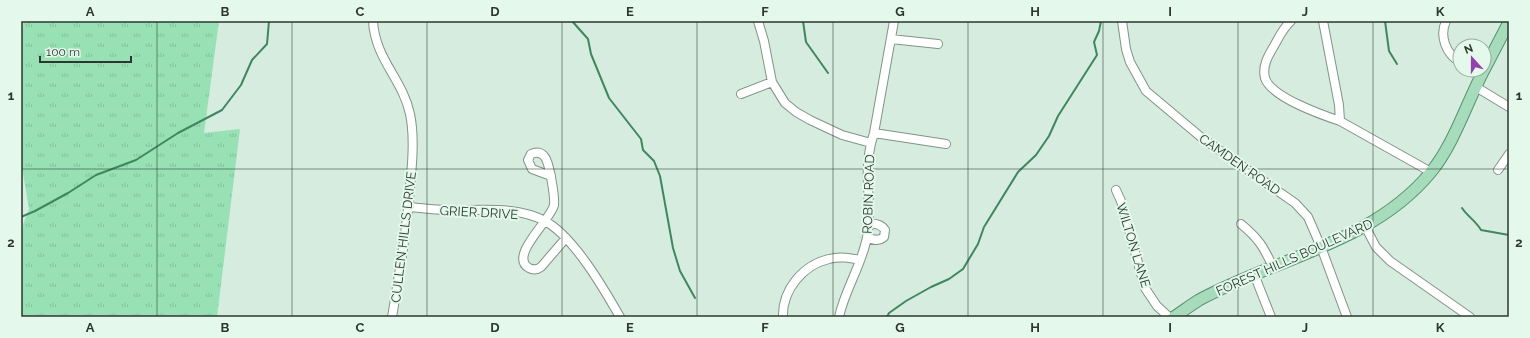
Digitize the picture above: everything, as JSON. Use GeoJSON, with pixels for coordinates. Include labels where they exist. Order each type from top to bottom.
{"type":"FeatureCollection","features":[{"type":"Feature","properties":{"kind":"main road","name":"FOREST HILLS BOULEVARD"},"geometry":{"type":"LineString","coordinates":[[1492,52],[1509,22]]}},
{"type":"Feature","properties":{"kind":"main road","name":"FOREST HILLS BOULEVARD"},"geometry":{"type":"LineString","coordinates":[[1174,317],[1198,300],[1254,274],[1321,247],[1366,226],[1388,213],[1412,193],[1431,172],[1441,158],[1479,78]]}},
{"type":"Feature","properties":{"kind":"street","name":"CULLEN HILLS DRIVE"},"geometry":{"type":"LineString","coordinates":[[372,21],[373,32],[383,59],[406,100],[410,113],[413,144],[409,207],[392,317]]}},
{"type":"Feature","properties":{"kind":"street"},"geometry":{"type":"LineString","coordinates":[[758,21],[764,41],[772,82],[785,103],[796,112],[810,120],[842,135],[871,144]]}},
{"type":"Feature","properties":{"kind":"street","name":"ROBIN ROAD"},"geometry":{"type":"LineString","coordinates":[[839,317],[841,307],[860,260],[867,238],[869,223],[868,179],[871,144],[894,21]]}},
{"type":"Feature","properties":{"kind":"street","name":"CAMDEN ROAD"},"geometry":{"type":"LineString","coordinates":[[1122,21],[1126,49],[1130,62],[1146,91],[1202,138],[1295,203],[1308,218],[1321,247],[1347,317]]}},
{"type":"Feature","properties":{"kind":"street"},"geometry":{"type":"LineString","coordinates":[[1291,21],[1286,25],[1268,57],[1264,73],[1265,79],[1269,85],[1306,109],[1340,121],[1431,172]]}},
{"type":"Feature","properties":{"kind":"street"},"geometry":{"type":"LineString","coordinates":[[1323,21],[1338,98],[1340,121]]}},
{"type":"Feature","properties":{"kind":"street"},"geometry":{"type":"LineString","coordinates":[[1446,21],[1444,32],[1446,46],[1452,55]]}},
{"type":"Feature","properties":{"kind":"street"},"geometry":{"type":"LineString","coordinates":[[891,39],[938,44]]}},
{"type":"Feature","properties":{"kind":"street"},"geometry":{"type":"LineString","coordinates":[[741,94],[772,82]]}},
{"type":"Feature","properties":{"kind":"street"},"geometry":{"type":"LineString","coordinates":[[1476,86],[1509,107]]}},
{"type":"Feature","properties":{"kind":"street"},"geometry":{"type":"LineString","coordinates":[[874,134],[946,144]]}},
{"type":"Feature","properties":{"kind":"street"},"geometry":{"type":"LineString","coordinates":[[1498,170],[1509,154]]}},
{"type":"Feature","properties":{"kind":"street"},"geometry":{"type":"LineString","coordinates":[[551,176],[554,205],[546,221],[525,250],[523,259],[527,266],[536,270],[566,238]]}},
{"type":"Feature","properties":{"kind":"street","name":"WILTON LANE"},"geometry":{"type":"LineString","coordinates":[[1116,190],[1121,201],[1145,288],[1158,306],[1169,317]]}},
{"type":"Feature","properties":{"kind":"street","name":"GRIER DRIVE"},"geometry":{"type":"LineString","coordinates":[[409,207],[446,210],[506,211],[524,214],[546,221],[566,238],[577,250],[620,317]]}},
{"type":"Feature","properties":{"kind":"street"},"geometry":{"type":"LineString","coordinates":[[867,238],[880,239],[885,234],[885,230],[882,226],[869,223]]}},
{"type":"Feature","properties":{"kind":"street"},"geometry":{"type":"LineString","coordinates":[[1241,224],[1254,235],[1263,246],[1273,266]]}},
{"type":"Feature","properties":{"kind":"street"},"geometry":{"type":"LineString","coordinates":[[1366,226],[1376,247],[1390,261],[1470,317]]}},
{"type":"Feature","properties":{"kind":"street"},"geometry":{"type":"LineString","coordinates":[[783,317],[786,297],[794,283],[804,272],[828,259],[842,257],[860,260]]}},
{"type":"Feature","properties":{"kind":"street"},"geometry":{"type":"LineString","coordinates":[[1254,274],[1271,317]]}},
{"type":"Feature","properties":{"kind":"green space"},"geometry":{"type":"Polygon","coordinates":[[[24,21],[219,21],[204,133],[240,129],[217,317],[21,317],[21,230],[29,209],[21,161],[21,35],[24,21]]]}},
{"type":"Feature","properties":{"kind":"waterway"},"geometry":{"type":"LineString","coordinates":[[21,217],[68,193],[96,175],[136,160],[178,133],[222,110],[241,85],[252,60],[267,44],[269,21]]}},
{"type":"Feature","properties":{"kind":"waterway"},"geometry":{"type":"LineString","coordinates":[[572,21],[588,39],[591,54],[609,98],[641,139],[643,150],[654,161],[660,176],[673,248],[680,271],[695,298]]}},
{"type":"Feature","properties":{"kind":"waterway"},"geometry":{"type":"LineString","coordinates":[[803,21],[806,42],[828,73]]}},
{"type":"Feature","properties":{"kind":"waterway"},"geometry":{"type":"LineString","coordinates":[[887,317],[889,313],[906,301],[949,279],[963,269],[978,244],[984,227],[1018,172],[1036,155],[1049,136],[1058,116],[1097,55],[1094,42],[1099,31],[1101,21]]}},
{"type":"Feature","properties":{"kind":"waterway"},"geometry":{"type":"LineString","coordinates":[[1385,21],[1389,51],[1397,64]]}},
{"type":"Feature","properties":{"kind":"waterway"},"geometry":{"type":"LineString","coordinates":[[1462,208],[1481,230],[1509,235]]}}]}
